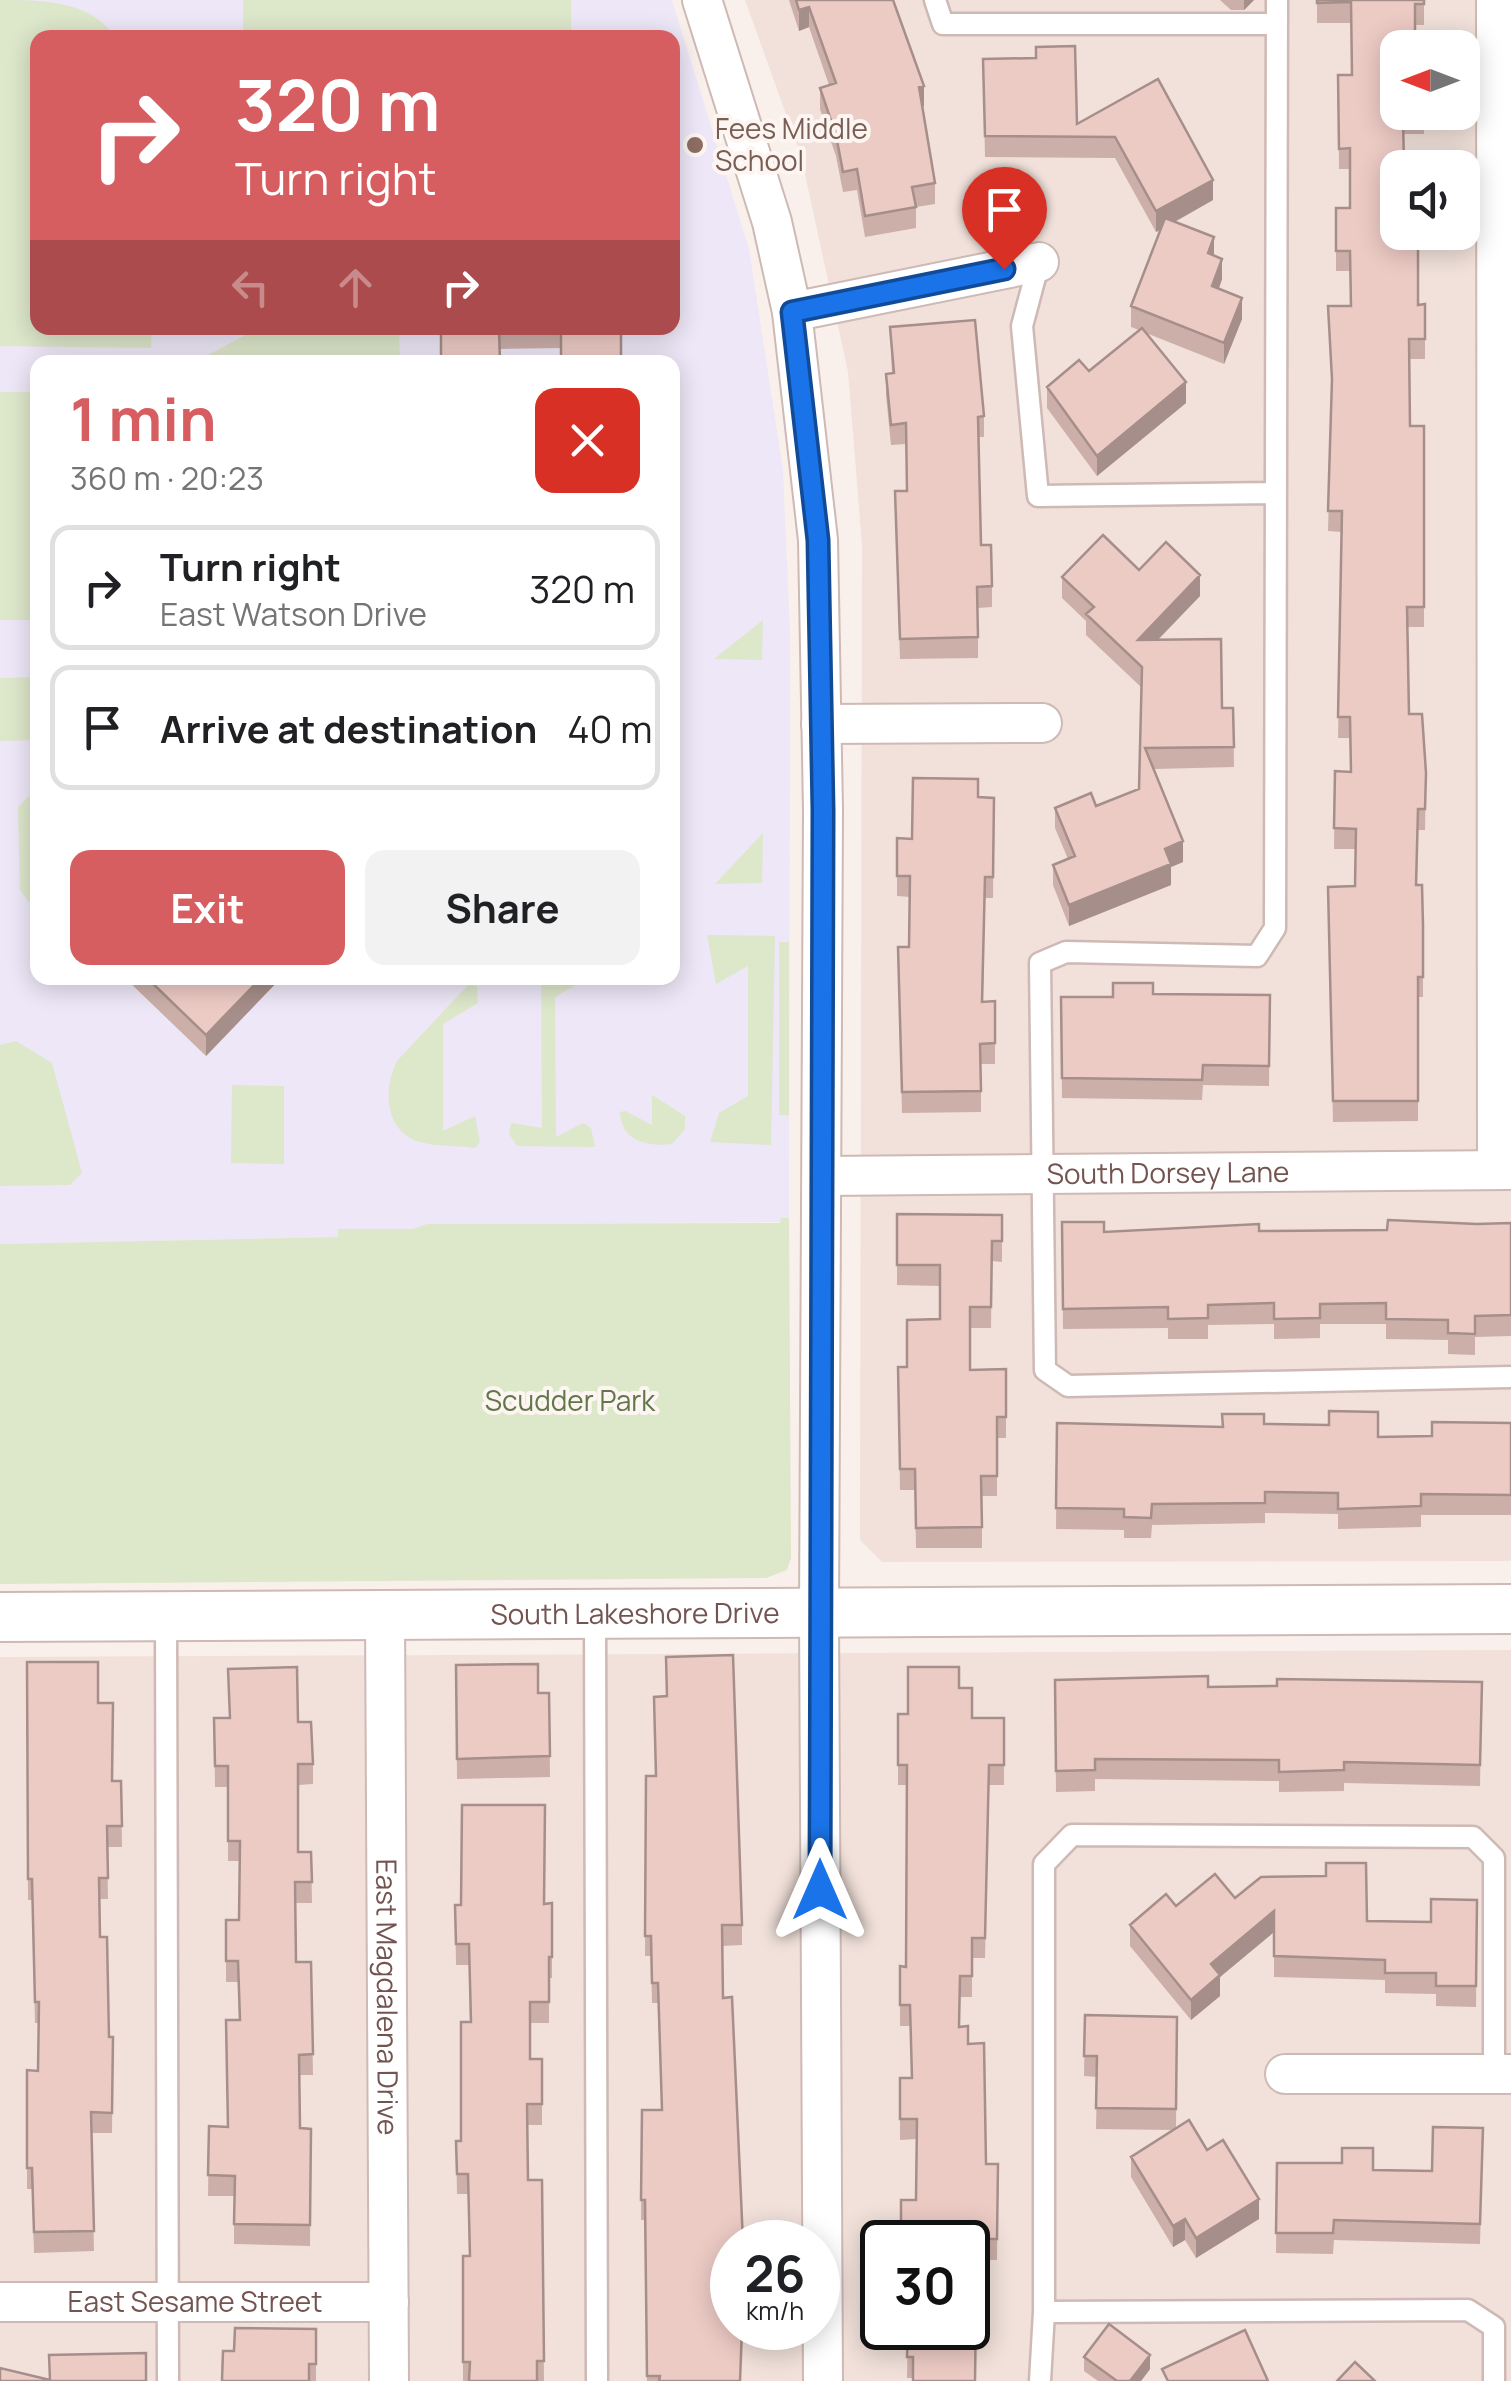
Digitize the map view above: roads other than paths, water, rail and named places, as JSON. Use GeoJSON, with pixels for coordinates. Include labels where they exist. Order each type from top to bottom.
{"type":"FeatureCollection","features":[{"type":"Feature","properties":{"kind":"street"},"geometry":{"type":"LineString","coordinates":[[702,0],[772,222],[792,312],[817,522],[823,1176],[819,1613],[823,2381]]}},
{"type":"Feature","properties":{"kind":"street"},"geometry":{"type":"LineString","coordinates":[[1496,0],[1504,1170]]}},
{"type":"Feature","properties":{"kind":"street"},"geometry":{"type":"LineString","coordinates":[[792,312],[1040,262]]}},
{"type":"Feature","properties":{"kind":"street"},"geometry":{"type":"LineString","coordinates":[[821,724],[1042,723]]}},
{"type":"Feature","properties":{"kind":"street","name":"South Dorsey Lane"},"geometry":{"type":"LineString","coordinates":[[823,1176],[1504,1170]]}},
{"type":"Feature","properties":{"kind":"street","name":"South Lakeshore Drive"},"geometry":{"type":"LineString","coordinates":[[0,1617],[1511,1609]]}},
{"type":"Feature","properties":{"kind":"street","name":"East Magdalena Drive"},"geometry":{"type":"LineString","coordinates":[[385,1615],[388,2381]]}},
{"type":"Feature","properties":{"kind":"street"},"geometry":{"type":"LineString","coordinates":[[1285,2074],[1502,2074]]}},
{"type":"Feature","properties":{"kind":"street","name":"East Sesame Street"},"geometry":{"type":"LineString","coordinates":[[0,2302],[388,2302]]}},
{"type":"Feature","properties":{"kind":"lane"},"geometry":{"type":"LineString","coordinates":[[935,0],[943,24],[1276,24]]}},
{"type":"Feature","properties":{"kind":"lane"},"geometry":{"type":"LineString","coordinates":[[1276,0],[1276,928],[1257,956],[1066,952],[1040,963],[1046,1370],[1068,1386],[1511,1377]]}},
{"type":"Feature","properties":{"kind":"lane"},"geometry":{"type":"LineString","coordinates":[[1040,262],[1022,326],[1038,496],[1276,493]]}},
{"type":"Feature","properties":{"kind":"lane"},"geometry":{"type":"LineString","coordinates":[[594,1614],[597,2381]]}},
{"type":"Feature","properties":{"kind":"lane"},"geometry":{"type":"LineString","coordinates":[[166,1616],[168,2381]]}},
{"type":"Feature","properties":{"kind":"lane"},"geometry":{"type":"LineString","coordinates":[[1040,2381],[1044,2312],[1044,1864],[1072,1835],[1473,1838],[1494,1858],[1502,2074]]}},
{"type":"Feature","properties":{"kind":"lane"},"geometry":{"type":"LineString","coordinates":[[1044,2312],[1468,2310],[1494,2327],[1494,2381]]}},
{"type":"Feature","properties":{"kind":"place","name":"Fees Middle School"},"geometry":{"type":"Point","coordinates":[695,145]}},
{"type":"Feature","properties":{"kind":"park label","name":"Scudder Park"},"geometry":{"type":"Point","coordinates":[570,1401]}}]}
